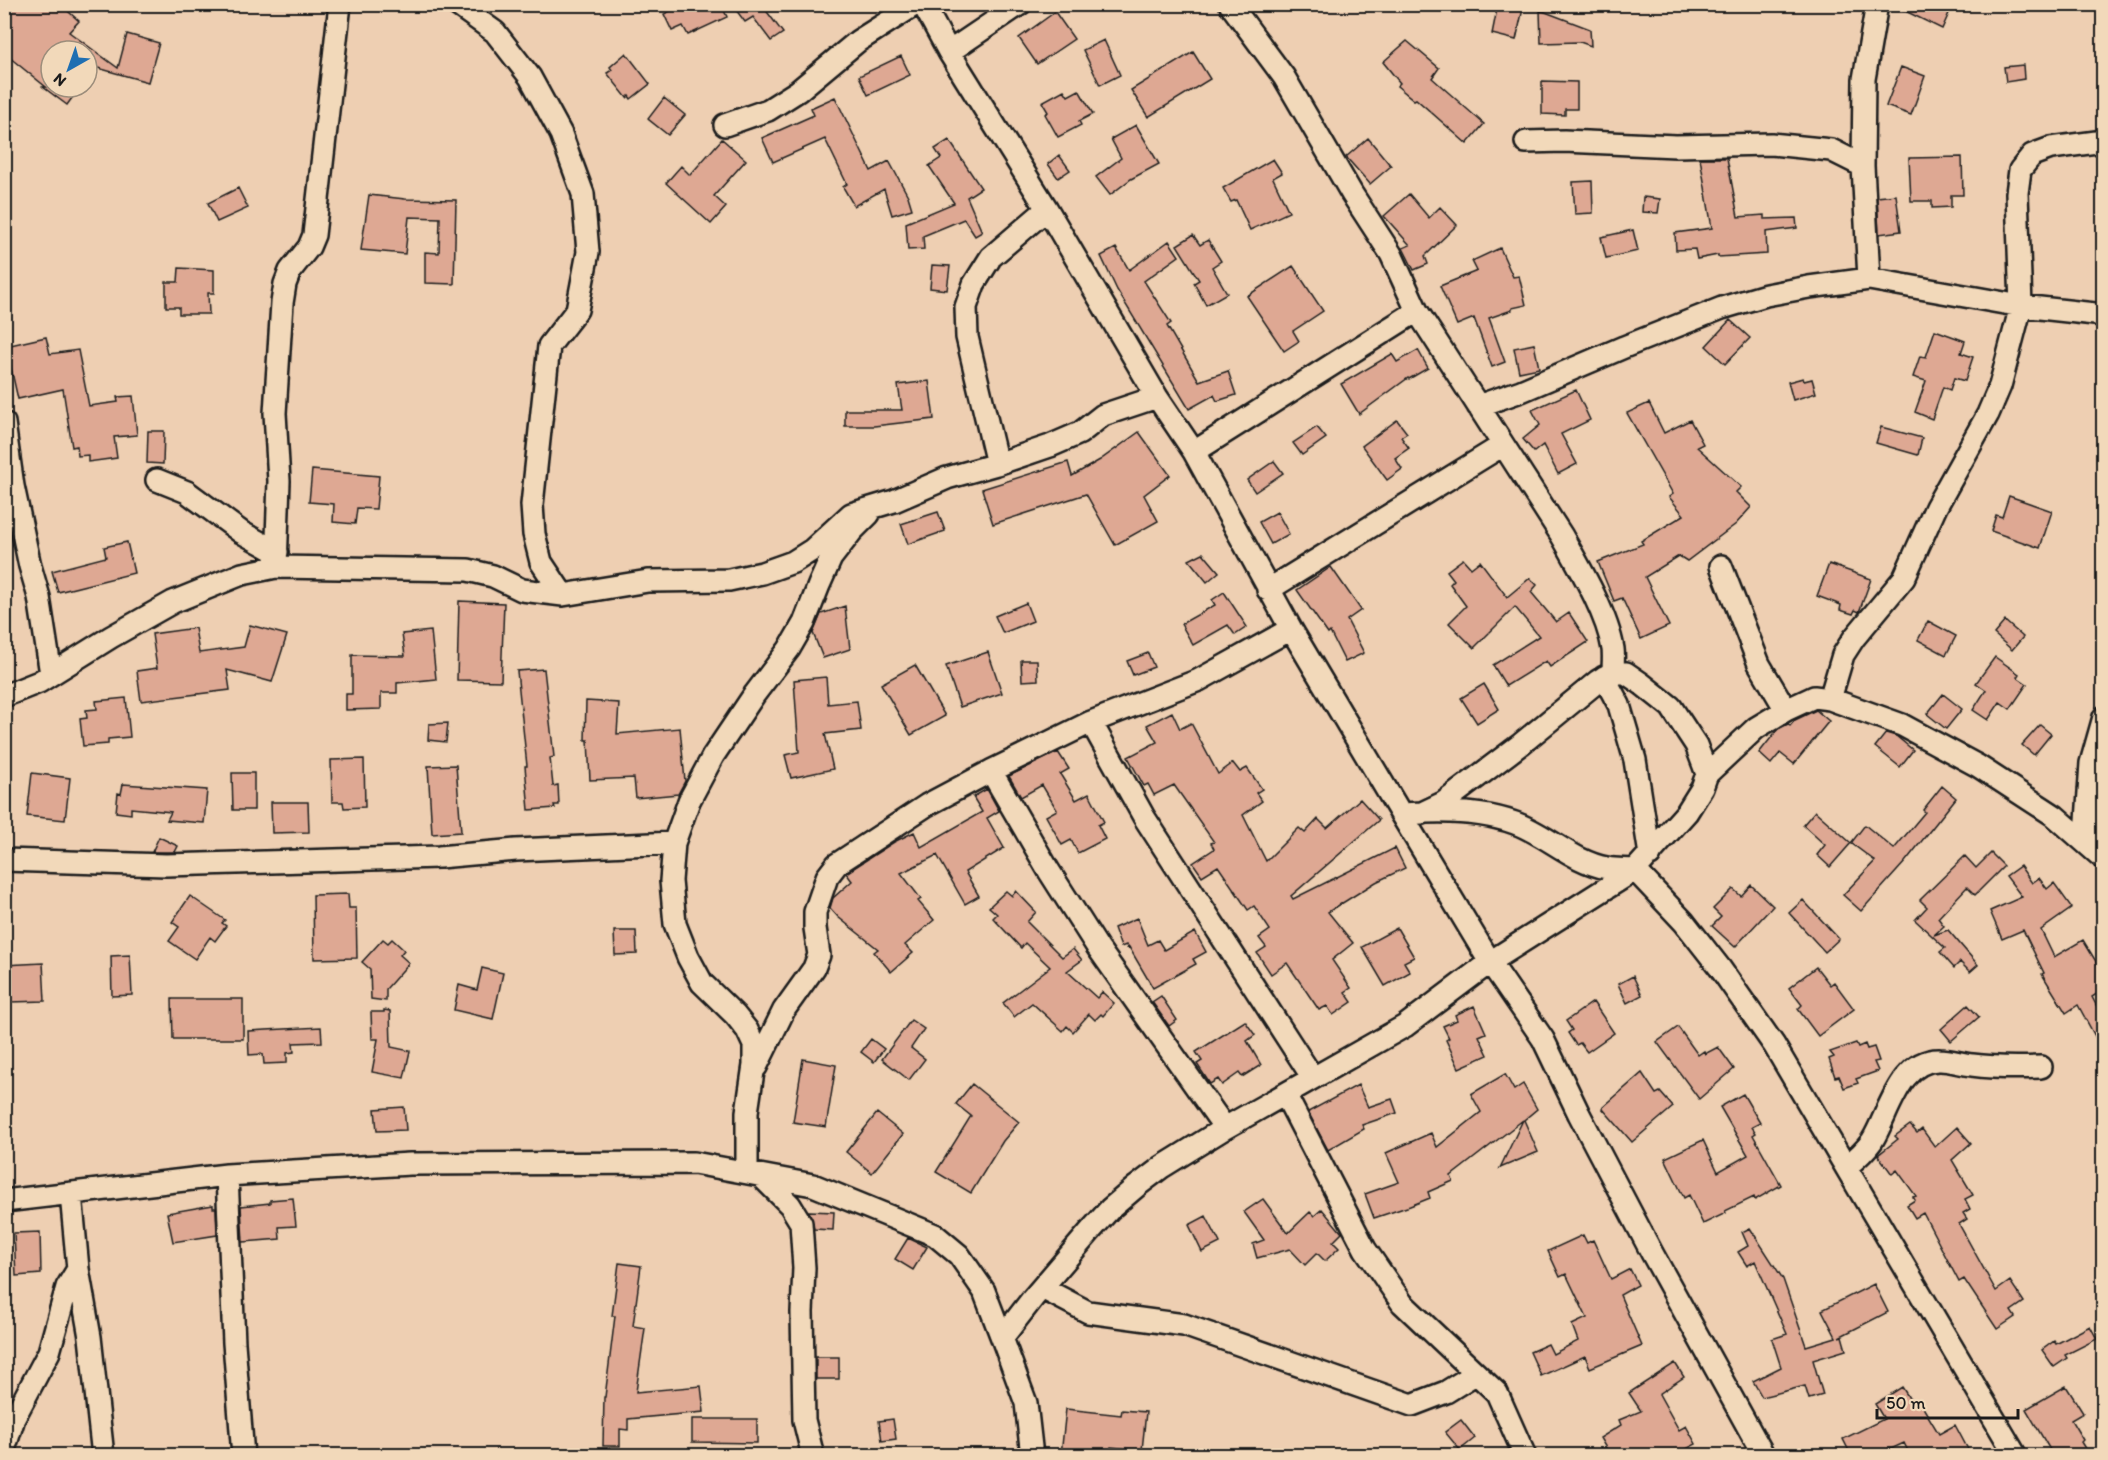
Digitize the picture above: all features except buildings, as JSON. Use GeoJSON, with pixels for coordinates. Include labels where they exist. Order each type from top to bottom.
{"type":"FeatureCollection","features":[{"type":"Feature","properties":{"kind":"street"},"geometry":{"type":"LineString","coordinates":[[276,560],[279,481],[275,413],[282,303],[290,271],[309,247],[314,235],[340,4]]}},
{"type":"Feature","properties":{"kind":"street"},"geometry":{"type":"LineString","coordinates":[[456,4],[495,32],[530,77],[561,134],[583,194],[588,252],[577,310],[549,346],[531,505],[534,534],[541,562],[563,595]]}},
{"type":"Feature","properties":{"kind":"street"},"geometry":{"type":"LineString","coordinates":[[725,125],[768,110],[778,104],[821,73],[839,55],[858,41],[916,4]]}},
{"type":"Feature","properties":{"kind":"street"},"geometry":{"type":"LineString","coordinates":[[922,4],[949,52],[1047,209],[1157,397],[1194,452],[1291,629],[1412,813],[1490,962],[1544,1039],[1579,1114],[1652,1253],[1764,1455]]}},
{"type":"Feature","properties":{"kind":"street"},"geometry":{"type":"LineString","coordinates":[[949,52],[1020,4]]}},
{"type":"Feature","properties":{"kind":"street"},"geometry":{"type":"LineString","coordinates":[[1230,4],[1284,77],[1341,175],[1391,254],[1417,311],[1541,503],[1582,572],[1602,616],[1613,648],[1609,675],[1635,760],[1650,855]]}},
{"type":"Feature","properties":{"kind":"street"},"geometry":{"type":"LineString","coordinates":[[1869,279],[1863,166],[1864,79],[1877,4]]}},
{"type":"Feature","properties":{"kind":"street"},"geometry":{"type":"LineString","coordinates":[[1526,142],[1564,141],[1676,146],[1771,144],[1831,150],[1863,166]]}},
{"type":"Feature","properties":{"kind":"street"},"geometry":{"type":"LineString","coordinates":[[1830,699],[1843,655],[1854,638],[1904,578],[1936,507],[1988,414],[2000,386],[2020,306],[2017,193],[2020,170],[2032,155],[2051,148],[2103,141]]}},
{"type":"Feature","properties":{"kind":"street"},"geometry":{"type":"LineString","coordinates":[[997,465],[967,337],[966,307],[974,284],[991,257],[1047,209]]}},
{"type":"Feature","properties":{"kind":"street"},"geometry":{"type":"LineString","coordinates":[[1478,406],[1521,391],[1624,346],[1722,308],[1766,295],[1809,287],[1869,279],[2020,306],[2103,315]]}},
{"type":"Feature","properties":{"kind":"street"},"geometry":{"type":"LineString","coordinates":[[1194,452],[1417,311]]}},
{"type":"Feature","properties":{"kind":"street"},"geometry":{"type":"LineString","coordinates":[[4,696],[39,682],[172,602],[276,560],[468,570],[493,576],[522,590],[563,595],[648,581],[729,580],[762,573],[793,562],[812,550],[851,514],[894,501],[947,478],[997,465],[1050,446],[1080,433],[1102,415],[1157,397]]}},
{"type":"Feature","properties":{"kind":"street"},"geometry":{"type":"LineString","coordinates":[[4,423],[13,486],[39,597],[51,674]]}},
{"type":"Feature","properties":{"kind":"street"},"geometry":{"type":"LineString","coordinates":[[1268,590],[1503,445]]}},
{"type":"Feature","properties":{"kind":"street"},"geometry":{"type":"LineString","coordinates":[[157,480],[187,492],[276,560]]}},
{"type":"Feature","properties":{"kind":"street"},"geometry":{"type":"LineString","coordinates":[[813,1455],[804,1419],[802,1312],[804,1268],[801,1223],[790,1205],[754,1174],[747,1112],[754,1045],[747,1030],[735,1015],[702,983],[688,957],[675,924],[671,881],[674,843],[689,801],[713,756],[754,695],[789,649],[804,623],[831,558],[852,531],[876,507]]}},
{"type":"Feature","properties":{"kind":"street"},"geometry":{"type":"LineString","coordinates":[[1721,566],[1759,664],[1786,710]]}},
{"type":"Feature","properties":{"kind":"street"},"geometry":{"type":"LineString","coordinates":[[752,1073],[784,1010],[814,968],[819,955],[815,912],[827,877],[837,864],[912,815],[991,771],[1090,722],[1199,680],[1291,629]]}},
{"type":"Feature","properties":{"kind":"street"},"geometry":{"type":"LineString","coordinates":[[1412,813],[1443,802],[1472,782],[1598,681],[1609,675],[1626,673],[1671,707],[1696,745],[1707,774]]}},
{"type":"Feature","properties":{"kind":"street"},"geometry":{"type":"LineString","coordinates":[[1002,1338],[1098,1222],[1137,1186],[1162,1167],[1225,1128],[1405,1026],[1490,962],[1635,870],[1687,812],[1702,788],[1707,774],[1756,728],[1814,697],[1830,699],[1902,725],[1978,766],[2055,816],[2099,855]]}},
{"type":"Feature","properties":{"kind":"street"},"geometry":{"type":"LineString","coordinates":[[2099,855],[2087,821],[2091,763],[2103,717]]}},
{"type":"Feature","properties":{"kind":"street"},"geometry":{"type":"LineString","coordinates":[[1090,722],[1144,817],[1312,1078]]}},
{"type":"Feature","properties":{"kind":"street"},"geometry":{"type":"LineString","coordinates":[[991,771],[1049,871],[1098,948],[1225,1128]]}},
{"type":"Feature","properties":{"kind":"street"},"geometry":{"type":"LineString","coordinates":[[1412,813],[1454,811],[1475,813],[1516,823],[1582,859],[1606,868],[1635,870],[1684,922],[1720,968],[1774,1045],[2016,1455]]}},
{"type":"Feature","properties":{"kind":"street"},"geometry":{"type":"LineString","coordinates":[[4,860],[166,865],[439,857],[516,850],[674,843]]}},
{"type":"Feature","properties":{"kind":"street"},"geometry":{"type":"LineString","coordinates":[[1846,1167],[1873,1139],[1906,1077],[1922,1062],[1940,1060],[1986,1067],[2041,1067]]}},
{"type":"Feature","properties":{"kind":"street"},"geometry":{"type":"LineString","coordinates":[[1285,1094],[1365,1249],[1402,1303],[1497,1393],[1525,1455]]}},
{"type":"Feature","properties":{"kind":"street"},"geometry":{"type":"LineString","coordinates":[[4,1201],[227,1175],[410,1164],[694,1163],[813,1185],[935,1235],[959,1255],[984,1292],[1026,1403],[1032,1455]]}},
{"type":"Feature","properties":{"kind":"street"},"geometry":{"type":"LineString","coordinates":[[227,1175],[234,1343],[243,1455]]}},
{"type":"Feature","properties":{"kind":"street"},"geometry":{"type":"LineString","coordinates":[[71,1194],[78,1269],[90,1337],[103,1455]]}},
{"type":"Feature","properties":{"kind":"street"},"geometry":{"type":"LineString","coordinates":[[4,1450],[14,1418],[50,1352],[67,1287],[78,1269]]}},
{"type":"Feature","properties":{"kind":"street"},"geometry":{"type":"LineString","coordinates":[[1042,1288],[1088,1312],[1184,1325],[1412,1405],[1446,1392],[1475,1374]]}}]}
